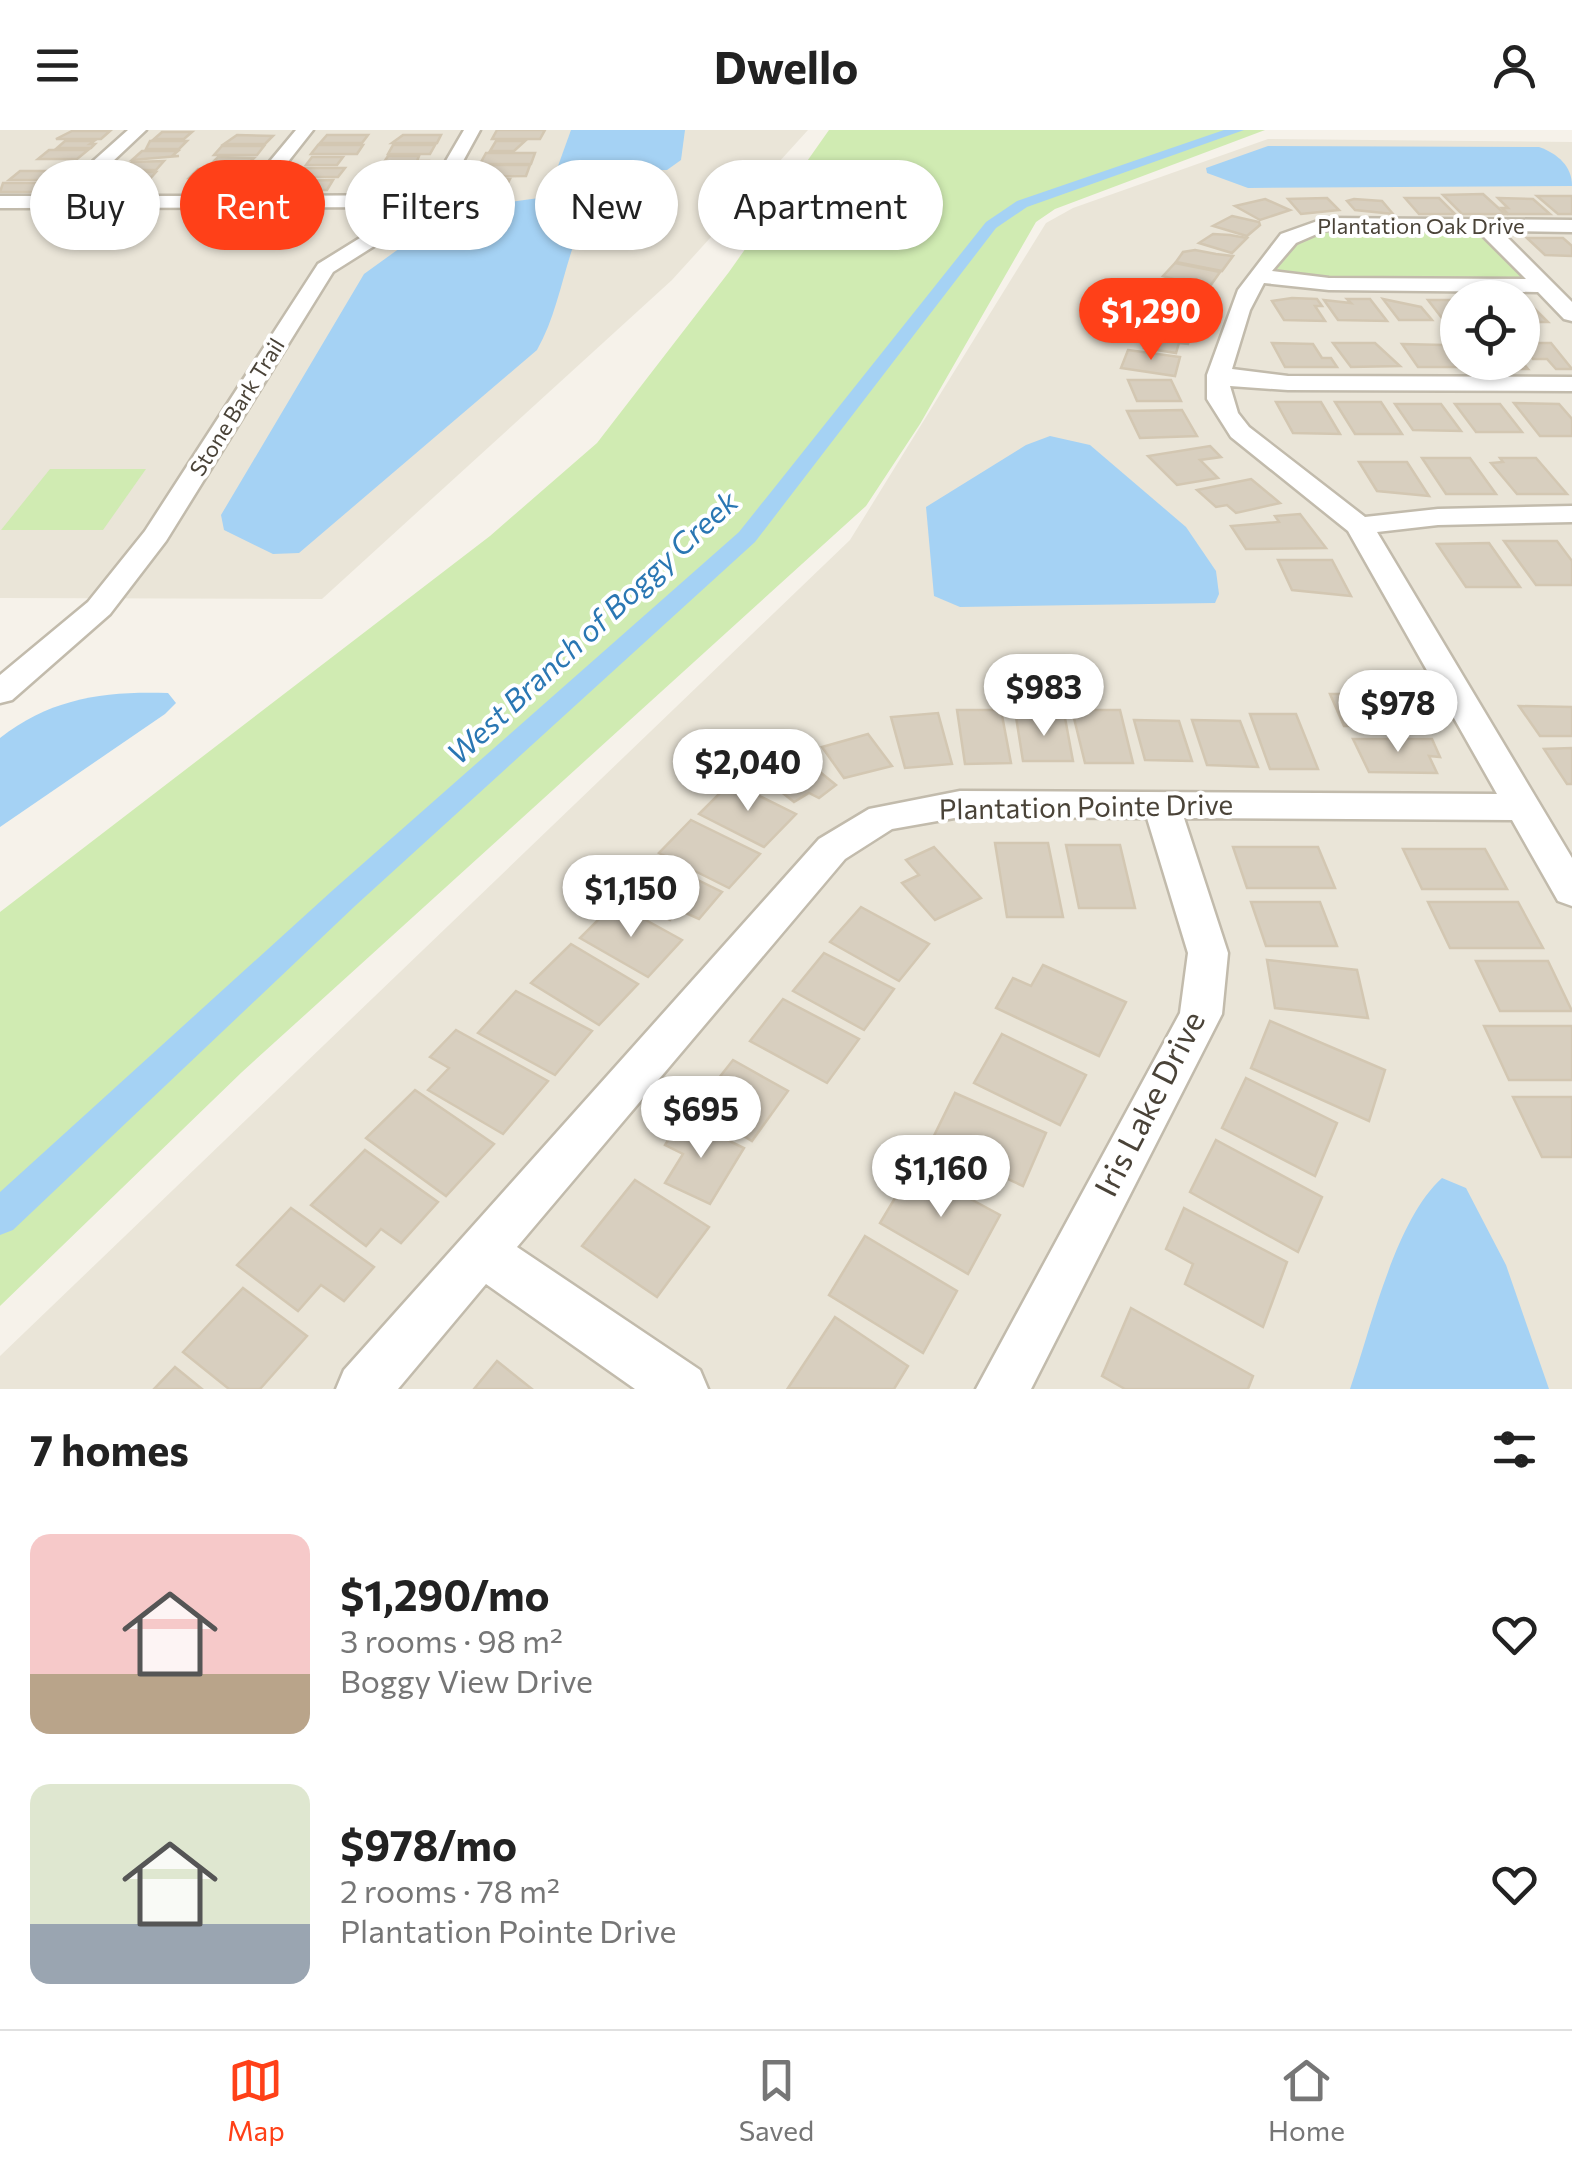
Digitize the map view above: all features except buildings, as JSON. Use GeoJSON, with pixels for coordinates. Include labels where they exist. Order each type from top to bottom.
{"type":"FeatureCollection","features":[{"type":"Feature","properties":{"kind":"street"},"geometry":{"type":"LineString","coordinates":[[105,160],[138,130]]}},
{"type":"Feature","properties":{"kind":"street"},"geometry":{"type":"LineString","coordinates":[[281,160],[305,130]]}},
{"type":"Feature","properties":{"kind":"street","name":"Stone Bark Trail"},"geometry":{"type":"LineString","coordinates":[[455,160],[472,130]]}},
{"type":"Feature","properties":{"kind":"street"},"geometry":{"type":"LineString","coordinates":[[0,202],[30,202]]}},
{"type":"Feature","properties":{"kind":"street","name":"Plantation Oak Drive"},"geometry":{"type":"LineString","coordinates":[[1218,375],[1244,298],[1285,239],[1299,228],[1326,224],[1572,226]]}},
{"type":"Feature","properties":{"kind":"street"},"geometry":{"type":"LineString","coordinates":[[1483,225],[1572,314]]}},
{"type":"Feature","properties":{"kind":"street","name":"Stone Bark Trail"},"geometry":{"type":"LineString","coordinates":[[0,692],[99,608],[156,535],[325,268],[354,250]]}},
{"type":"Feature","properties":{"kind":"street"},"geometry":{"type":"LineString","coordinates":[[1259,276],[1329,284],[1544,286]]}},
{"type":"Feature","properties":{"kind":"street"},"geometry":{"type":"LineString","coordinates":[[1572,384],[1307,383],[1218,375],[1219,401],[1236,428],[1252,444],[1335,502],[1359,526],[1572,890]]}},
{"type":"Feature","properties":{"kind":"street"},"geometry":{"type":"LineString","coordinates":[[1359,526],[1438,517],[1572,514]]}},
{"type":"Feature","properties":{"kind":"street","name":"Iris Lake Drive"},"geometry":{"type":"LineString","coordinates":[[1002,1389],[1201,1014],[1208,953],[1160,803]]}},
{"type":"Feature","properties":{"kind":"street","name":"Plantation Pointe Drive"},"geometry":{"type":"LineString","coordinates":[[363,1389],[832,850],[882,818],[960,804],[1524,807]]}},
{"type":"Feature","properties":{"kind":"street"},"geometry":{"type":"LineString","coordinates":[[482,1252],[681,1389]]}},
{"type":"Feature","properties":{"kind":"shaded area"},"geometry":{"type":"Polygon","coordinates":[[[0,130],[808,130],[781,160],[698,160],[699,250],[672,280],[322,599],[0,598],[0,130]]]}},
{"type":"Feature","properties":{"kind":"shaded area"},"geometry":{"type":"Polygon","coordinates":[[[1268,139],[1572,142],[1572,1389],[0,1389],[0,1356],[850,540],[1046,223],[1073,208],[1268,139]]]}},
{"type":"Feature","properties":{"kind":"green space"},"geometry":{"type":"Polygon","coordinates":[[[829,130],[1265,130],[1055,209],[1036,222],[920,424],[866,506],[242,1072],[0,1306],[0,912],[490,536],[597,443],[744,250],[943,250],[943,160],[808,160],[829,130]]]}},
{"type":"Feature","properties":{"kind":"green space"},"geometry":{"type":"Polygon","coordinates":[[[1328,228],[1475,232],[1519,271],[1521,279],[1311,282],[1275,271],[1294,239],[1328,228]]]}},
{"type":"Feature","properties":{"kind":"green space"},"geometry":{"type":"Polygon","coordinates":[[[50,469],[146,469],[103,530],[1,530],[50,469]]]}},
{"type":"Feature","properties":{"kind":"water"},"geometry":{"type":"Polygon","coordinates":[[[571,130],[685,130],[678,162],[560,160],[571,130]]]}},
{"type":"Feature","properties":{"kind":"water"},"geometry":{"type":"Polygon","coordinates":[[[1268,146],[1539,147],[1563,162],[1570,172],[1572,186],[1248,188],[1207,173],[1206,168],[1268,146]]]}},
{"type":"Feature","properties":{"kind":"water"},"geometry":{"type":"Polygon","coordinates":[[[535,199],[535,250],[572,250],[537,350],[299,553],[273,554],[224,530],[221,515],[364,274],[397,250],[515,250],[515,201],[535,199]]]}},
{"type":"Feature","properties":{"kind":"water"},"geometry":{"type":"Polygon","coordinates":[[[1050,436],[1090,445],[1186,527],[1216,571],[1219,594],[1215,603],[960,607],[934,596],[926,507],[1026,445],[1050,436]]]}},
{"type":"Feature","properties":{"kind":"water"},"geometry":{"type":"Polygon","coordinates":[[[168,693],[176,703],[165,714],[0,827],[0,738],[39,714],[79,700],[168,693]]]}},
{"type":"Feature","properties":{"kind":"water"},"geometry":{"type":"Polygon","coordinates":[[[1442,1178],[1466,1188],[1506,1265],[1549,1389],[1350,1389],[1398,1247],[1425,1197],[1442,1178]]]}},
{"type":"Feature","properties":{"kind":"waterway","name":"West Branch of Boggy Creek"},"geometry":{"type":"LineString","coordinates":[[0,1217],[344,898],[747,537],[991,225],[1022,204],[1237,130]]}}]}
